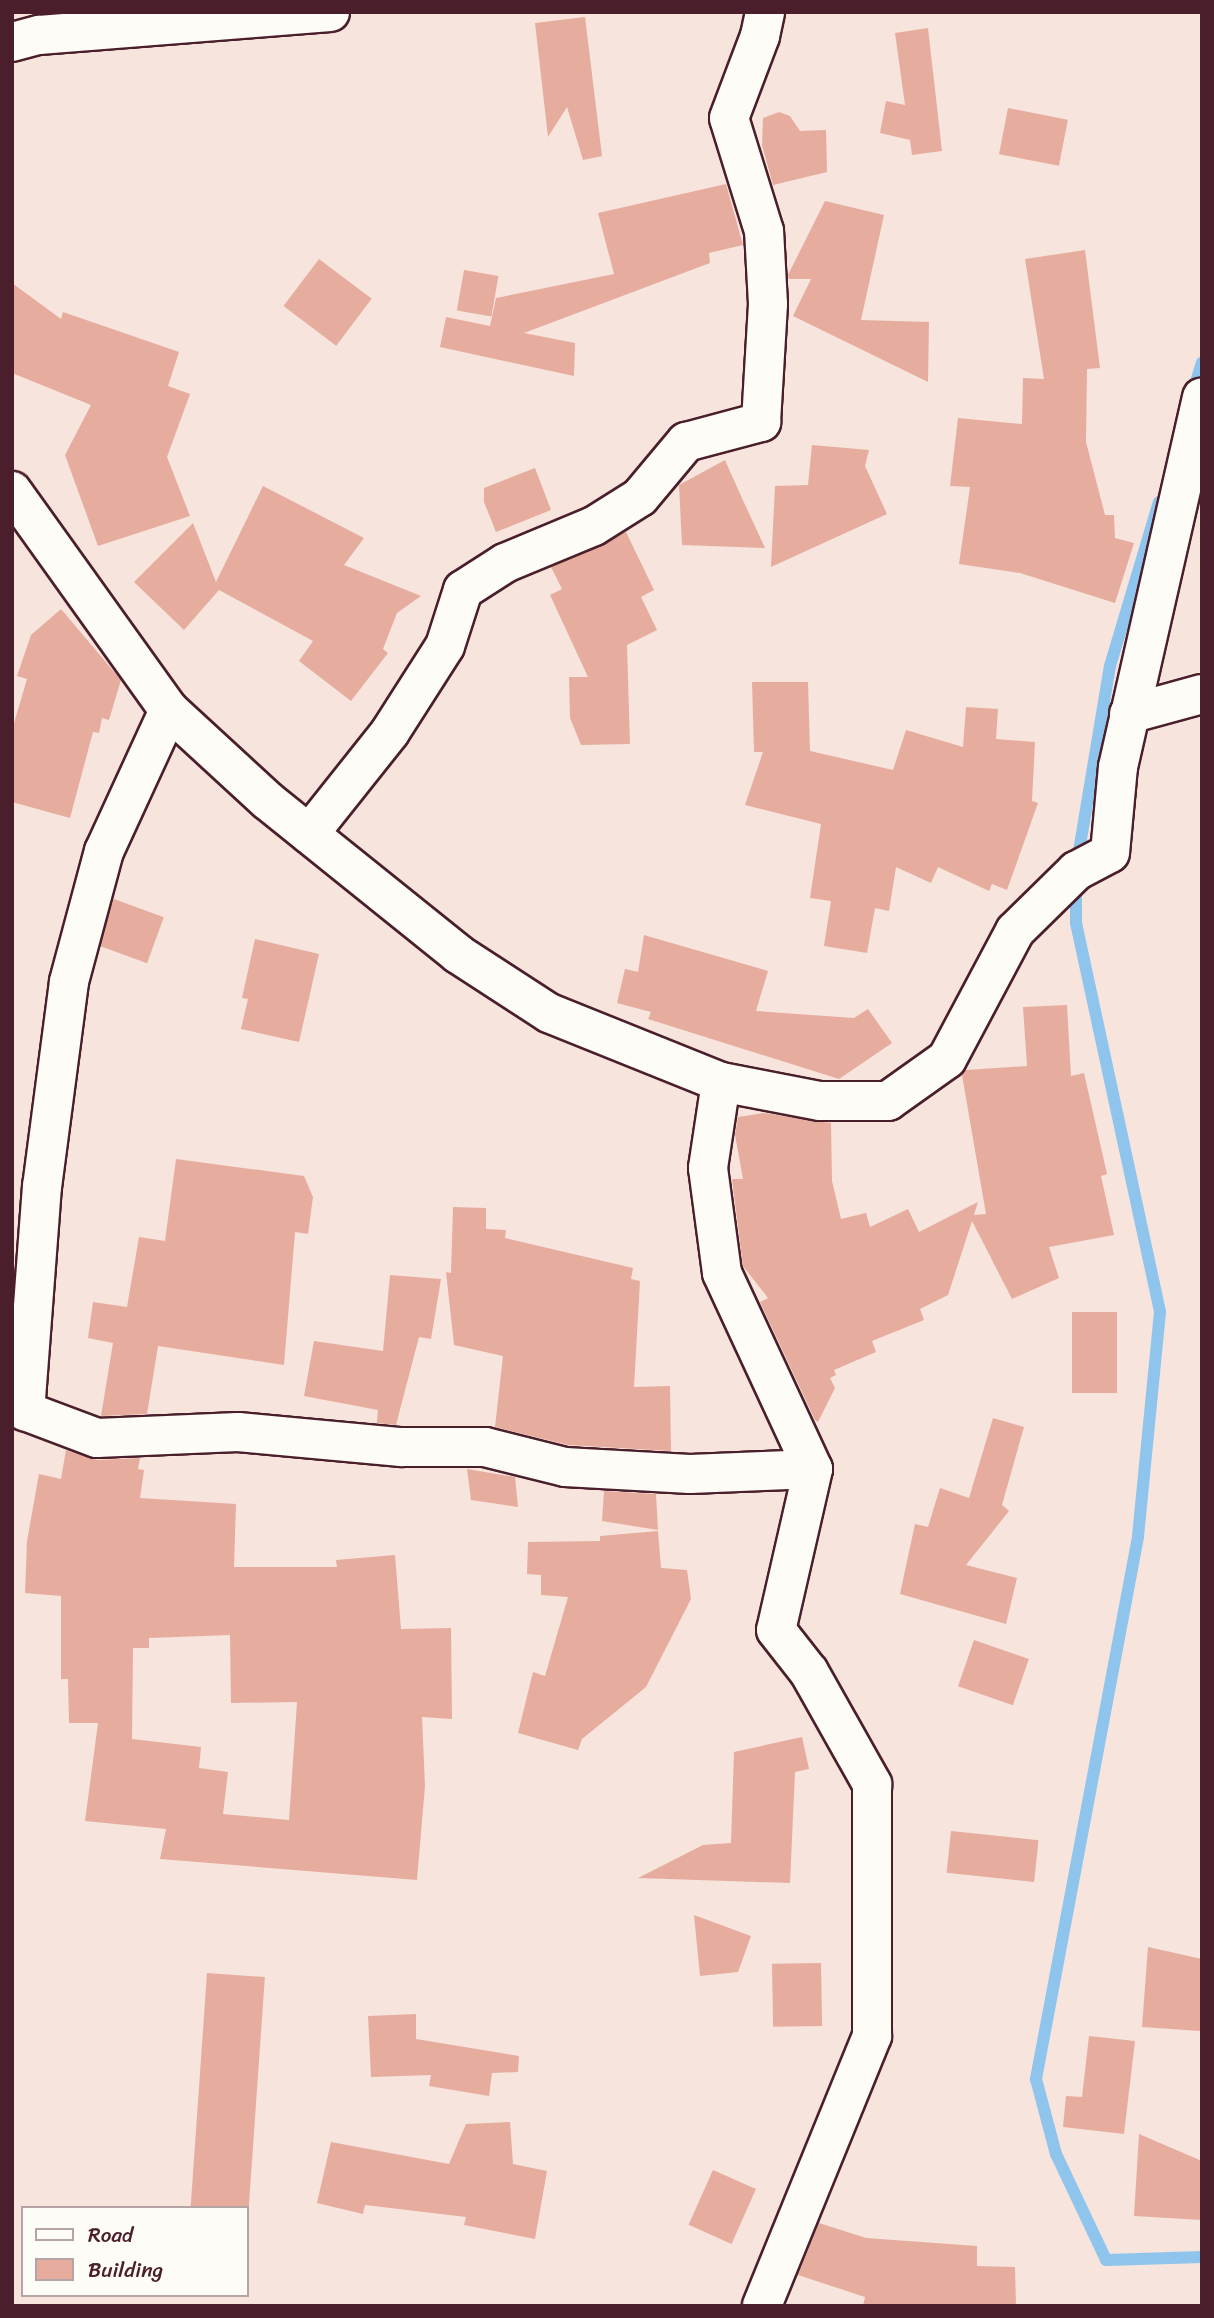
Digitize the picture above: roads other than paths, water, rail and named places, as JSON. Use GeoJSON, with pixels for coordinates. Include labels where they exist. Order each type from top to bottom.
{"type":"FeatureCollection","features":[{"type":"Feature","properties":{"kind":"street"},"geometry":{"type":"LineString","coordinates":[[12,42],[39,35],[330,12]]}},
{"type":"Feature","properties":{"kind":"street"},"geometry":{"type":"LineString","coordinates":[[309,834],[390,732],[445,646],[463,590],[505,563],[594,526],[640,497],[686,442],[761,422],[768,304],[764,231],[729,118],[760,36],[765,12]]}},
{"type":"Feature","properties":{"kind":"street"},"geometry":{"type":"LineString","coordinates":[[12,491],[169,710],[309,834],[458,954],[549,1013],[722,1082],[820,1101],[888,1101],[947,1059],[1015,931],[1076,871],[1110,853],[1118,766],[1202,397]]}},
{"type":"Feature","properties":{"kind":"street"},"geometry":{"type":"LineString","coordinates":[[1129,714],[1202,694]]}},
{"type":"Feature","properties":{"kind":"street"},"geometry":{"type":"LineString","coordinates":[[169,710],[104,850],[69,982],[42,1186],[25,1411],[97,1438],[238,1432],[401,1447],[485,1447],[565,1467],[690,1474],[813,1469]]}},
{"type":"Feature","properties":{"kind":"street"},"geometry":{"type":"LineString","coordinates":[[722,1082],[708,1168],[722,1273],[813,1469],[776,1630],[809,1672],[872,1784],[872,2035],[762,2306]]}},
{"type":"Feature","properties":{"kind":"waterway"},"geometry":{"type":"LineString","coordinates":[[1192,395],[1202,362]]}},
{"type":"Feature","properties":{"kind":"waterway"},"geometry":{"type":"LineString","coordinates":[[1077,863],[1110,666],[1159,502]]}},
{"type":"Feature","properties":{"kind":"waterway"},"geometry":{"type":"LineString","coordinates":[[1076,884],[1076,923],[1160,1312],[1138,1537],[1036,2079],[1056,2154],[1106,2260],[1202,2257]]}}]}
